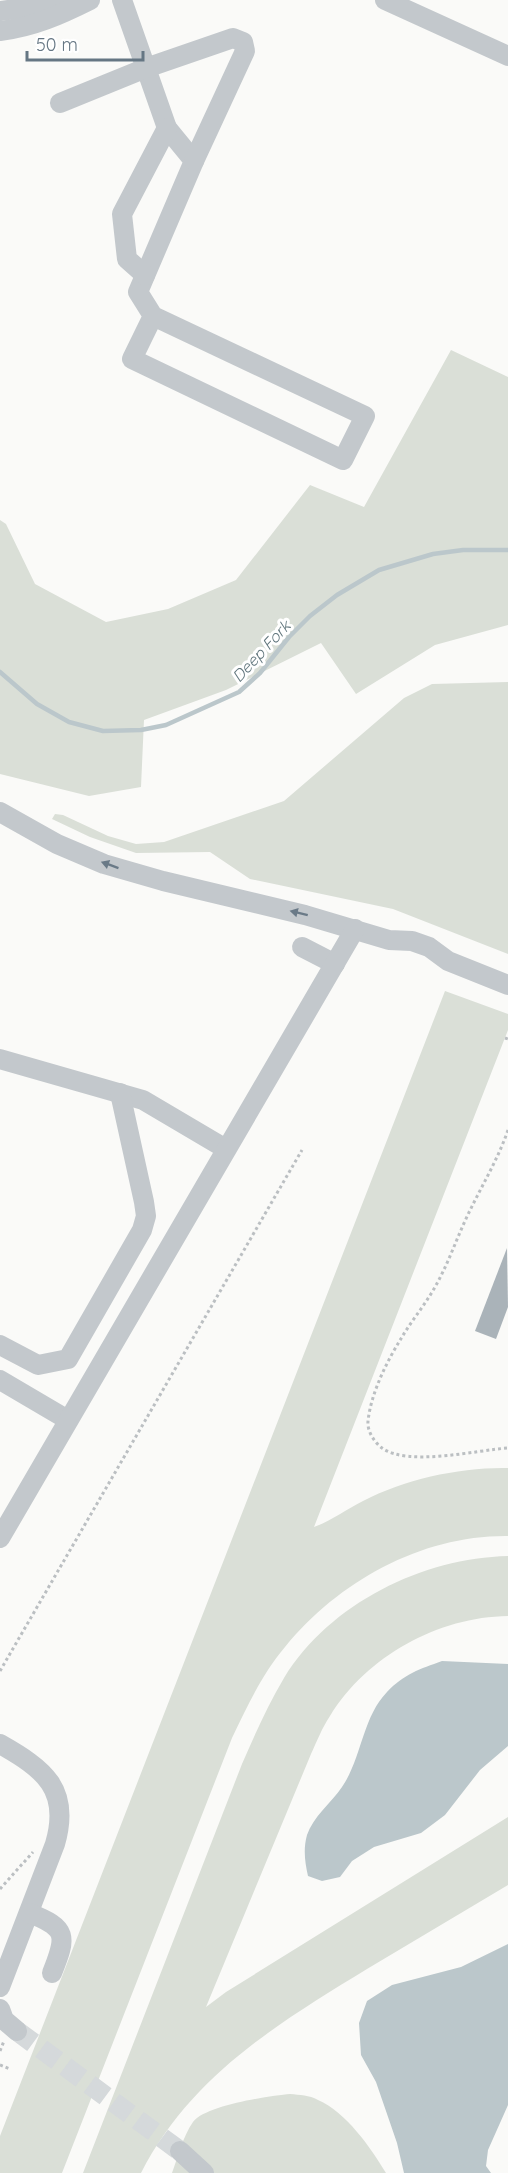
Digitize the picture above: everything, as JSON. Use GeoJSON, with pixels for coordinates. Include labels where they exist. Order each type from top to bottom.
{"type":"FeatureCollection","features":[{"type":"Feature","properties":{"kind":"street"},"geometry":{"type":"LineString","coordinates":[[0,11],[82,0]]}},
{"type":"Feature","properties":{"kind":"street"},"geometry":{"type":"LineString","coordinates":[[0,31],[49,20],[90,0]]}},
{"type":"Feature","properties":{"kind":"street"},"geometry":{"type":"LineString","coordinates":[[122,0],[167,128],[194,160]]}},
{"type":"Feature","properties":{"kind":"street"},"geometry":{"type":"LineString","coordinates":[[385,0],[508,56]]}},
{"type":"Feature","properties":{"kind":"street"},"geometry":{"type":"LineString","coordinates":[[60,103],[146,68],[233,38],[243,42],[245,51],[194,160],[138,292],[153,316],[365,417],[343,460],[132,359],[153,316]]}},
{"type":"Feature","properties":{"kind":"street"},"geometry":{"type":"LineString","coordinates":[[145,275],[127,259],[122,214],[167,128]]}},
{"type":"Feature","properties":{"kind":"street"},"geometry":{"type":"LineString","coordinates":[[0,812],[57,844],[133,873],[284,909],[389,940],[412,941],[429,947],[448,962],[508,985]]}},
{"type":"Feature","properties":{"kind":"street"},"geometry":{"type":"LineString","coordinates":[[0,1538],[355,929]]}},
{"type":"Feature","properties":{"kind":"street"},"geometry":{"type":"LineString","coordinates":[[303,947],[335,964]]}},
{"type":"Feature","properties":{"kind":"street"},"geometry":{"type":"LineString","coordinates":[[0,1059],[143,1100],[226,1149]]}},
{"type":"Feature","properties":{"kind":"street"},"geometry":{"type":"LineString","coordinates":[[0,1345],[38,1365],[68,1359],[142,1230],[146,1216],[144,1202],[120,1093]]}},
{"type":"Feature","properties":{"kind":"street"},"geometry":{"type":"LineString","coordinates":[[0,1380],[68,1420]]}},
{"type":"Feature","properties":{"kind":"street"},"geometry":{"type":"LineString","coordinates":[[0,1987],[56,1844],[61,1812],[58,1797],[49,1780],[36,1766],[2,1750]]}},
{"type":"Feature","properties":{"kind":"street"},"geometry":{"type":"LineString","coordinates":[[29,1913],[51,1923],[61,1936],[60,1953],[52,1973]]}},
{"type":"Feature","properties":{"kind":"street"},"geometry":{"type":"LineString","coordinates":[[0,2009],[4,2020],[17,2031]]}},
{"type":"Feature","properties":{"kind":"street"},"geometry":{"type":"LineString","coordinates":[[180,2151],[204,2173]]}},
{"type":"Feature","properties":{"kind":"path"},"geometry":{"type":"LineString","coordinates":[[508,1130],[499,1156],[466,1219],[436,1286],[402,1336],[386,1367],[372,1402],[367,1424],[372,1438],[383,1449],[399,1455],[423,1457],[508,1448]]}},
{"type":"Feature","properties":{"kind":"path"},"geometry":{"type":"LineString","coordinates":[[0,1671],[302,1150]]}},
{"type":"Feature","properties":{"kind":"path"},"geometry":{"type":"LineString","coordinates":[[0,1889],[37,1847]]}},
{"type":"Feature","properties":{"kind":"path"},"geometry":{"type":"LineString","coordinates":[[0,2065],[10,2069]]}},
{"type":"Feature","properties":{"kind":"shaded area"},"geometry":{"type":"Polygon","coordinates":[[[451,350],[508,377],[508,625],[435,645],[356,694],[321,643],[226,690],[144,720],[141,787],[89,796],[0,774],[0,520],[6,524],[35,584],[106,622],[168,609],[236,580],[310,485],[364,507],[451,350]]]}},
{"type":"Feature","properties":{"kind":"shaded area"},"geometry":{"type":"Polygon","coordinates":[[[508,682],[508,954],[393,909],[250,879],[210,852],[136,853],[90,837],[52,819],[55,814],[63,815],[108,836],[136,844],[164,842],[284,801],[404,698],[432,684],[508,682]]]}},
{"type":"Feature","properties":{"kind":"shaded area"},"geometry":{"type":"Polygon","coordinates":[[[445,991],[508,1014],[508,1030],[314,1527],[397,1486],[453,1472],[508,1468],[508,1536],[476,1538],[444,1544],[414,1553],[385,1566],[331,1602],[307,1623],[277,1657],[262,1679],[232,1738],[62,2173],[0,2173],[0,2136],[445,991]]]}},
{"type":"Feature","properties":{"kind":"shaded area"},"geometry":{"type":"Polygon","coordinates":[[[508,1556],[508,1616],[482,1618],[456,1624],[431,1632],[407,1644],[384,1658],[364,1675],[345,1695],[330,1716],[311,1754],[206,2007],[226,1992],[508,1817],[508,1885],[301,2010],[239,2055],[185,2108],[161,2139],[141,2173],[83,2173],[242,1764],[284,1678],[303,1651],[326,1628],[353,1607],[381,1590],[444,1565],[508,1556]]]}},
{"type":"Feature","properties":{"kind":"shaded area"},"geometry":{"type":"Polygon","coordinates":[[[442,1661],[508,1664],[508,1746],[480,1770],[445,1815],[421,1833],[374,1847],[352,1861],[340,1877],[322,1881],[308,1876],[305,1856],[307,1835],[313,1822],[338,1793],[349,1776],[367,1726],[379,1702],[393,1686],[406,1676],[442,1661]]]}},
{"type":"Feature","properties":{"kind":"shaded area"},"geometry":{"type":"Polygon","coordinates":[[[508,1944],[508,2105],[488,2150],[486,2166],[491,2173],[404,2173],[397,2143],[376,2082],[361,2055],[359,2023],[367,2001],[392,1985],[461,1967],[508,1944]]]}},
{"type":"Feature","properties":{"kind":"shaded area"},"geometry":{"type":"Polygon","coordinates":[[[290,2094],[315,2098],[338,2113],[365,2142],[386,2173],[172,2173],[186,2134],[193,2122],[200,2116],[238,2102],[290,2094]]]}},
{"type":"Feature","properties":{"kind":"building"},"geometry":{"type":"Polygon","coordinates":[[[507,1248],[508,1307],[496,1339],[475,1331],[507,1248]]]}},
{"type":"Feature","properties":{"kind":"waterway","name":"Deep Fork"},"geometry":{"type":"LineString","coordinates":[[0,672],[37,704],[69,722],[103,731],[141,730],[166,725],[239,692],[260,673],[289,637],[310,616],[337,595],[379,570],[433,554],[463,550],[508,550]]}},
{"type":"Feature","properties":{"kind":"tunnel"},"geometry":{"type":"LineString","coordinates":[[17,2031],[180,2151]]}}]}
